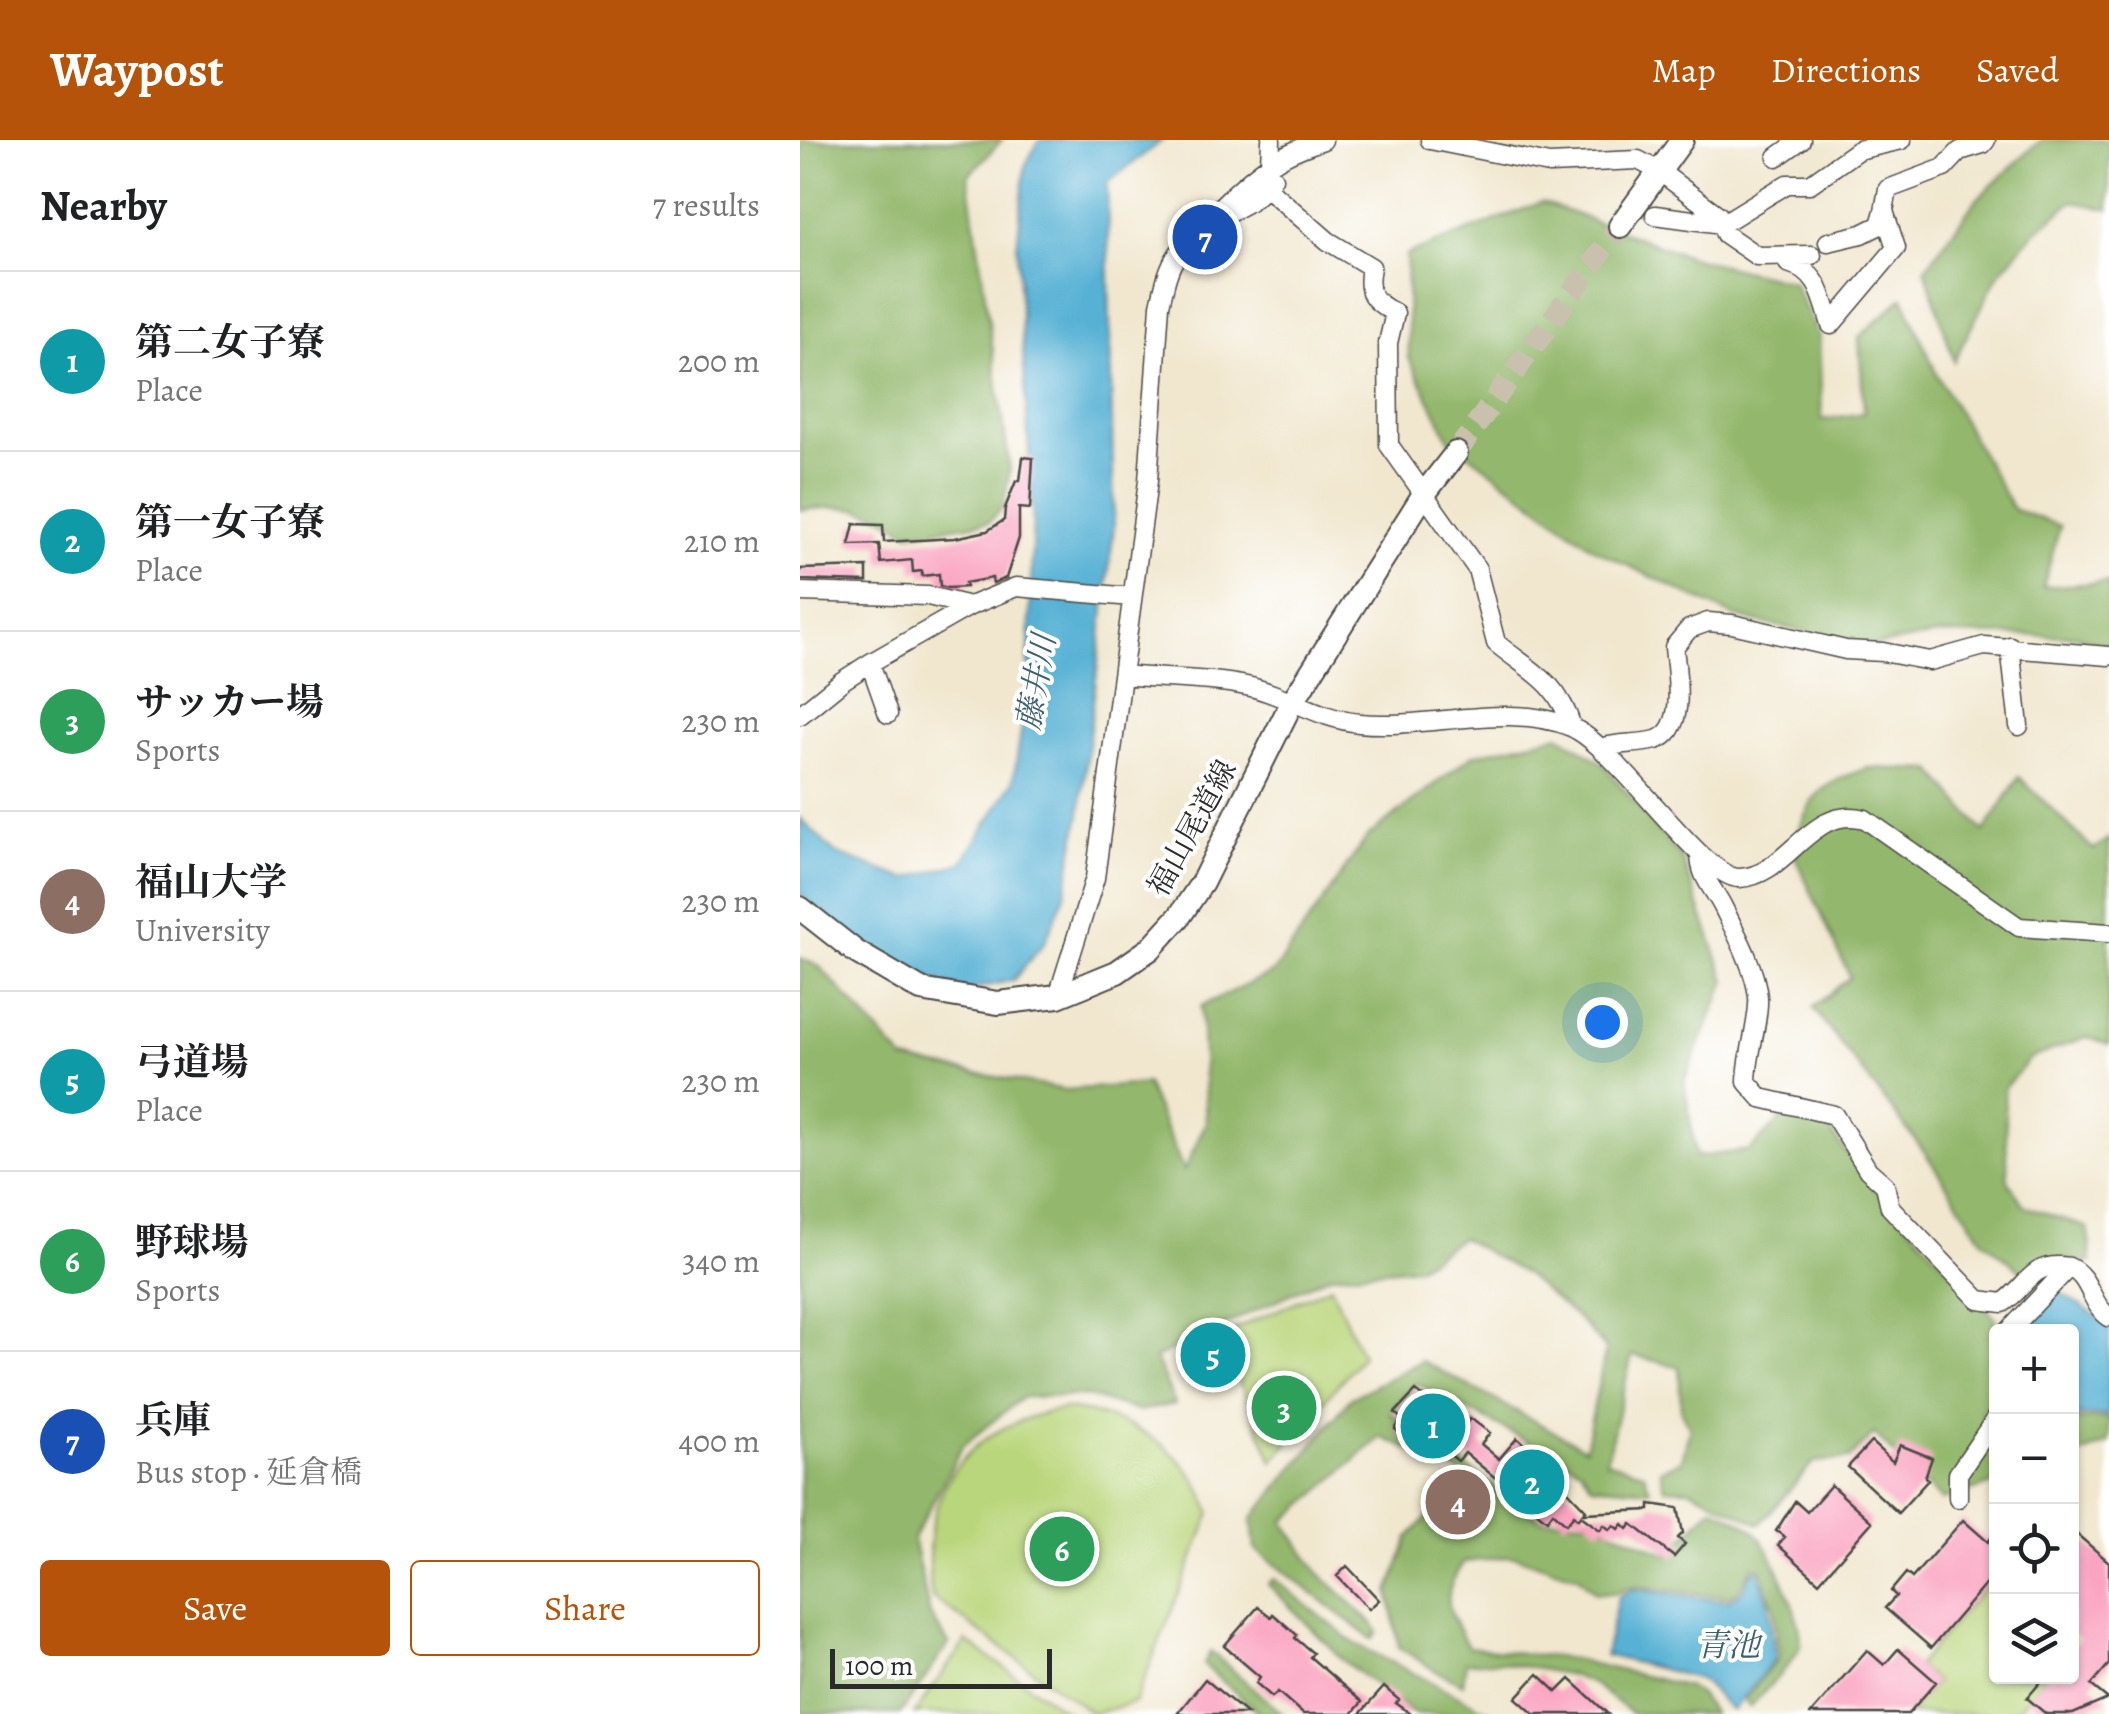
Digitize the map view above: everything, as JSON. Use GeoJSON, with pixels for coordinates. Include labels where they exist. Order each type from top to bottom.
{"type":"FeatureCollection","features":[{"type":"Feature","properties":{"kind":"main road"},"geometry":{"type":"LineString","coordinates":[[1620,226],[1682,140]]}},
{"type":"Feature","properties":{"kind":"main road","name":"福山尾道線"},"geometry":{"type":"LineString","coordinates":[[800,908],[856,952],[921,990],[998,1003],[1058,996],[1117,972],[1150,949],[1202,883],[1292,704],[1424,494],[1456,452]]}},
{"type":"Feature","properties":{"kind":"street"},"geometry":{"type":"LineString","coordinates":[[1058,996],[1095,878],[1122,675],[1127,596],[1148,481],[1163,292],[1176,255],[1270,151],[1296,149],[1324,140]]}},
{"type":"Feature","properties":{"kind":"street"},"geometry":{"type":"LineString","coordinates":[[1430,140],[1549,164],[1638,160],[1718,215],[1725,234],[1757,256],[1812,255]]}},
{"type":"Feature","properties":{"kind":"street"},"geometry":{"type":"LineString","coordinates":[[1777,157],[1801,140]]}},
{"type":"Feature","properties":{"kind":"street"},"geometry":{"type":"LineString","coordinates":[[1655,215],[1722,224],[1787,184],[1810,184],[1858,150],[1902,140]]}},
{"type":"Feature","properties":{"kind":"street"},"geometry":{"type":"LineString","coordinates":[[1944,140],[1970,140]]}},
{"type":"Feature","properties":{"kind":"street"},"geometry":{"type":"LineString","coordinates":[[1828,242],[1880,225],[1888,189],[1944,168],[1960,151],[1986,140]]}},
{"type":"Feature","properties":{"kind":"street"},"geometry":{"type":"LineString","coordinates":[[1208,221],[1243,206],[1267,188],[1296,149]]}},
{"type":"Feature","properties":{"kind":"street"},"geometry":{"type":"LineString","coordinates":[[1267,188],[1328,241],[1371,267],[1367,287],[1370,297],[1395,313],[1388,344],[1389,445],[1477,569],[1496,643],[1547,680],[1566,708],[1572,727]]}},
{"type":"Feature","properties":{"kind":"street"},"geometry":{"type":"LineString","coordinates":[[1785,256],[1817,280],[1831,325],[1896,248],[1884,211]]}},
{"type":"Feature","properties":{"kind":"street"},"geometry":{"type":"LineString","coordinates":[[800,716],[842,680],[870,663],[970,606],[1016,587],[1127,596]]}},
{"type":"Feature","properties":{"kind":"street"},"geometry":{"type":"LineString","coordinates":[[800,592],[928,596],[970,606]]}},
{"type":"Feature","properties":{"kind":"street"},"geometry":{"type":"LineString","coordinates":[[1602,748],[1654,741],[1664,736],[1680,699],[1674,646],[1690,629],[1708,622],[1846,650],[1930,661],[1984,646],[2109,656]]}},
{"type":"Feature","properties":{"kind":"street"},"geometry":{"type":"LineString","coordinates":[[2010,646],[2019,726]]}},
{"type":"Feature","properties":{"kind":"street"},"geometry":{"type":"LineString","coordinates":[[870,663],[888,714]]}},
{"type":"Feature","properties":{"kind":"street"},"geometry":{"type":"LineString","coordinates":[[1122,675],[1252,688],[1360,723],[1528,716],[1572,727],[1602,748],[1700,854],[1724,874],[1739,878],[1764,869],[1830,820],[1851,815],[1865,818],[2019,927],[2109,933]]}},
{"type":"Feature","properties":{"kind":"street"},"geometry":{"type":"LineString","coordinates":[[1700,854],[1700,872],[1723,906],[1749,966],[1758,999],[1747,1057],[1747,1082],[1761,1098],[1834,1114],[1868,1170],[1884,1185],[1890,1207],[1978,1300],[2002,1303],[2049,1264],[2077,1270],[2086,1280],[2096,1308],[2109,1318]]}},
{"type":"Feature","properties":{"kind":"street"},"geometry":{"type":"LineString","coordinates":[[2016,1324],[2069,1267]]}},
{"type":"Feature","properties":{"kind":"street"},"geometry":{"type":"LineString","coordinates":[[1958,1498],[1958,1474],[1989,1428]]}},
{"type":"Feature","properties":{"kind":"green space"},"geometry":{"type":"Polygon","coordinates":[[[800,140],[1002,140],[968,176],[1010,471],[1003,507],[989,522],[909,533],[882,517],[857,509],[800,510],[800,140]]]}},
{"type":"Feature","properties":{"kind":"green space"},"geometry":{"type":"Polygon","coordinates":[[[2041,140],[2109,140],[2109,210],[2073,201],[2033,234],[1998,275],[1954,361],[1925,269],[1977,199],[2041,140]]]}},
{"type":"Feature","properties":{"kind":"green space"},"geometry":{"type":"Polygon","coordinates":[[[1542,202],[1693,258],[1793,282],[1819,337],[1822,420],[1864,413],[1859,337],[1903,297],[1937,375],[2013,509],[2060,526],[2043,587],[2109,582],[2109,645],[2075,636],[1941,634],[1873,646],[1735,617],[1596,550],[1449,439],[1409,358],[1406,255],[1542,202]]]}},
{"type":"Feature","properties":{"kind":"green space"},"geometry":{"type":"Polygon","coordinates":[[[1559,735],[1602,763],[1682,859],[1726,981],[1684,1081],[1696,1157],[1750,1150],[1791,1109],[1827,1127],[1870,1184],[1995,1318],[1995,1324],[1989,1324],[1989,1407],[1981,1413],[1989,1422],[1989,1485],[1941,1500],[1874,1434],[1849,1459],[1814,1462],[1760,1524],[1690,1489],[1665,1488],[1660,1470],[1682,1460],[1690,1427],[1681,1410],[1679,1367],[1632,1355],[1606,1461],[1644,1473],[1650,1490],[1592,1485],[1580,1468],[1416,1383],[1390,1413],[1540,1519],[1593,1521],[1668,1555],[1712,1507],[1744,1523],[1759,1536],[1772,1557],[1787,1590],[1800,1636],[1800,1646],[1791,1661],[1750,1707],[1744,1701],[1779,1657],[1774,1608],[1761,1569],[1753,1566],[1738,1591],[1727,1597],[1633,1586],[1614,1593],[1596,1593],[1578,1576],[1514,1556],[1464,1562],[1451,1585],[1449,1604],[1468,1647],[1572,1659],[1689,1687],[1713,1714],[1632,1714],[1593,1684],[1571,1675],[1501,1662],[1466,1662],[1463,1684],[1399,1647],[1389,1592],[1409,1537],[1467,1475],[1381,1437],[1284,1522],[1317,1571],[1373,1624],[1378,1632],[1372,1639],[1255,1549],[1252,1519],[1351,1398],[1422,1361],[1585,1448],[1606,1349],[1525,1274],[1461,1238],[1417,1267],[1330,1275],[1155,1358],[1175,1404],[1139,1411],[1087,1396],[1023,1397],[963,1445],[913,1539],[930,1615],[949,1644],[900,1714],[800,1714],[800,958],[819,966],[904,1060],[1066,1090],[1146,1084],[1184,1171],[1206,1122],[1201,1006],[1274,972],[1367,837],[1473,755],[1559,735]]]}},
{"type":"Feature","properties":{"kind":"green space"},"geometry":{"type":"Polygon","coordinates":[[[1868,768],[1932,770],[1984,832],[2019,777],[2094,850],[2109,838],[2109,1045],[2086,1037],[2031,1058],[2004,1088],[2008,1181],[2024,1206],[2088,1228],[2091,1262],[2045,1259],[2024,1273],[1983,1240],[1924,1151],[1813,1008],[1850,977],[1792,850],[1816,796],[1835,781],[1868,768]]]}},
{"type":"Feature","properties":{"kind":"green space"},"geometry":{"type":"Polygon","coordinates":[[[1331,1286],[1362,1356],[1273,1461],[1220,1336],[1331,1286]]]}},
{"type":"Feature","properties":{"kind":"green space"},"geometry":{"type":"Polygon","coordinates":[[[1065,1409],[1113,1419],[1154,1439],[1188,1470],[1211,1513],[1135,1702],[1093,1714],[932,1597],[932,1527],[940,1497],[954,1471],[973,1449],[998,1431],[1065,1409]]]}},
{"type":"Feature","properties":{"kind":"green space"},"geometry":{"type":"Polygon","coordinates":[[[2109,1418],[2109,1443],[2079,1455],[2079,1420],[2109,1418]]]}},
{"type":"Feature","properties":{"kind":"green space"},"geometry":{"type":"Polygon","coordinates":[[[1274,1579],[1354,1643],[1494,1714],[1415,1714],[1345,1662],[1268,1584],[1274,1579]]]}},
{"type":"Feature","properties":{"kind":"green space"},"geometry":{"type":"Polygon","coordinates":[[[1989,1583],[1989,1684],[2040,1684],[2013,1714],[1908,1714],[1936,1682],[1917,1666],[1989,1583]]]}},
{"type":"Feature","properties":{"kind":"green space"},"geometry":{"type":"Polygon","coordinates":[[[966,1641],[1069,1714],[914,1714],[966,1641]]]}},
{"type":"Feature","properties":{"kind":"green space"},"geometry":{"type":"Polygon","coordinates":[[[1210,1651],[1283,1714],[1260,1714],[1204,1665],[1210,1651]]]}},
{"type":"Feature","properties":{"kind":"water","name":"藤井川"},"geometry":{"type":"Polygon","coordinates":[[[1039,140],[1163,140],[1107,183],[1114,526],[1080,814],[1065,895],[1045,942],[1013,980],[965,991],[909,972],[850,937],[800,894],[800,818],[835,853],[906,879],[962,863],[1013,782],[1028,688],[1033,518],[1017,248],[1025,166],[1039,140]]]}},
{"type":"Feature","properties":{"kind":"water"},"geometry":{"type":"Polygon","coordinates":[[[2059,1292],[2109,1324],[2109,1415],[2079,1416],[2079,1324],[2030,1324],[2059,1292]]]}},
{"type":"Feature","properties":{"kind":"water","name":"青池"},"geometry":{"type":"Polygon","coordinates":[[[1753,1571],[1758,1571],[1769,1602],[1775,1659],[1732,1711],[1700,1679],[1605,1655],[1618,1597],[1633,1589],[1727,1601],[1741,1593],[1753,1571]]]}},
{"type":"Feature","properties":{"kind":"building"},"geometry":{"type":"Polygon","coordinates":[[[1023,457],[1033,458],[1030,509],[1019,508],[1019,538],[1006,578],[948,588],[940,586],[939,574],[922,576],[922,571],[913,572],[912,560],[881,563],[879,544],[849,545],[854,524],[883,525],[884,542],[955,538],[987,531],[1004,520],[1016,481],[1020,481],[1023,457]]]}},
{"type":"Feature","properties":{"kind":"building"},"geometry":{"type":"Polygon","coordinates":[[[867,567],[867,582],[800,580],[800,569],[867,567]]]}},
{"type":"Feature","properties":{"kind":"building"},"geometry":{"type":"Polygon","coordinates":[[[1216,1339],[1226,1363],[1210,1370],[1199,1347],[1216,1339]]]}},
{"type":"Feature","properties":{"kind":"building"},"geometry":{"type":"Polygon","coordinates":[[[1416,1391],[1464,1427],[1470,1418],[1490,1433],[1481,1444],[1499,1459],[1517,1438],[1546,1459],[1564,1474],[1565,1488],[1586,1510],[1583,1513],[1650,1510],[1650,1504],[1678,1508],[1683,1533],[1678,1538],[1685,1544],[1674,1557],[1632,1524],[1628,1529],[1623,1524],[1619,1529],[1614,1525],[1610,1530],[1604,1525],[1600,1530],[1581,1516],[1578,1519],[1574,1515],[1566,1524],[1553,1512],[1547,1520],[1465,1453],[1458,1461],[1420,1431],[1411,1442],[1395,1429],[1402,1419],[1395,1413],[1416,1391]]]}},
{"type":"Feature","properties":{"kind":"building"},"geometry":{"type":"Polygon","coordinates":[[[1871,1442],[1893,1462],[1900,1445],[1932,1458],[1925,1477],[1928,1480],[1898,1513],[1848,1467],[1871,1442]]]}},
{"type":"Feature","properties":{"kind":"building"},"geometry":{"type":"Polygon","coordinates":[[[1831,1485],[1872,1522],[1819,1582],[1778,1545],[1785,1537],[1776,1531],[1795,1501],[1807,1512],[1831,1485]]]}},
{"type":"Feature","properties":{"kind":"building"},"geometry":{"type":"Polygon","coordinates":[[[1963,1520],[1989,1541],[1989,1580],[1931,1648],[1885,1608],[1896,1596],[1891,1591],[1906,1573],[1912,1578],[1963,1520]]]}},
{"type":"Feature","properties":{"kind":"building"},"geometry":{"type":"Polygon","coordinates":[[[2079,1536],[2109,1562],[2109,1664],[2091,1685],[2108,1699],[2073,1714],[2046,1714],[2027,1698],[2039,1684],[2079,1684],[2079,1536]]]}},
{"type":"Feature","properties":{"kind":"building"},"geometry":{"type":"Polygon","coordinates":[[[1347,1566],[1379,1600],[1369,1609],[1337,1576],[1347,1566]]]}},
{"type":"Feature","properties":{"kind":"building"},"geometry":{"type":"Polygon","coordinates":[[[1258,1607],[1271,1617],[1273,1614],[1297,1635],[1295,1638],[1313,1653],[1310,1657],[1362,1702],[1352,1714],[1303,1714],[1278,1692],[1272,1697],[1256,1683],[1260,1677],[1224,1646],[1258,1607]]]}},
{"type":"Feature","properties":{"kind":"building"},"geometry":{"type":"Polygon","coordinates":[[[1898,1649],[1936,1682],[1908,1714],[1811,1714],[1867,1650],[1884,1665],[1898,1649]]]}},
{"type":"Feature","properties":{"kind":"building"},"geometry":{"type":"Polygon","coordinates":[[[1538,1674],[1557,1692],[1570,1679],[1608,1714],[1534,1714],[1516,1698],[1538,1674]]]}},
{"type":"Feature","properties":{"kind":"building"},"geometry":{"type":"Polygon","coordinates":[[[1205,1679],[1247,1714],[1177,1714],[1205,1679]]]}},
{"type":"Feature","properties":{"kind":"building"},"geometry":{"type":"Polygon","coordinates":[[[1384,1687],[1399,1700],[1396,1703],[1411,1714],[1360,1714],[1384,1687]]]}},
{"type":"Feature","properties":{"kind":"tunnel"},"geometry":{"type":"LineString","coordinates":[[1456,453],[1620,226]]}},
{"type":"Feature","properties":{"kind":"place","name":"兵庫"},"geometry":{"type":"Point","coordinates":[1205,237]}},
{"type":"Feature","properties":{"kind":"place","name":"弓道場"},"geometry":{"type":"Point","coordinates":[1213,1355]}},
{"type":"Feature","properties":{"kind":"place","name":"サッカー場"},"geometry":{"type":"Point","coordinates":[1284,1408]}},
{"type":"Feature","properties":{"kind":"place","name":"第二女子寮"},"geometry":{"type":"Point","coordinates":[1433,1426]}},
{"type":"Feature","properties":{"kind":"place","name":"第一女子寮"},"geometry":{"type":"Point","coordinates":[1532,1482]}},
{"type":"Feature","properties":{"kind":"place","name":"福山大学"},"geometry":{"type":"Point","coordinates":[1458,1502]}},
{"type":"Feature","properties":{"kind":"place","name":"野球場"},"geometry":{"type":"Point","coordinates":[1062,1549]}}]}
